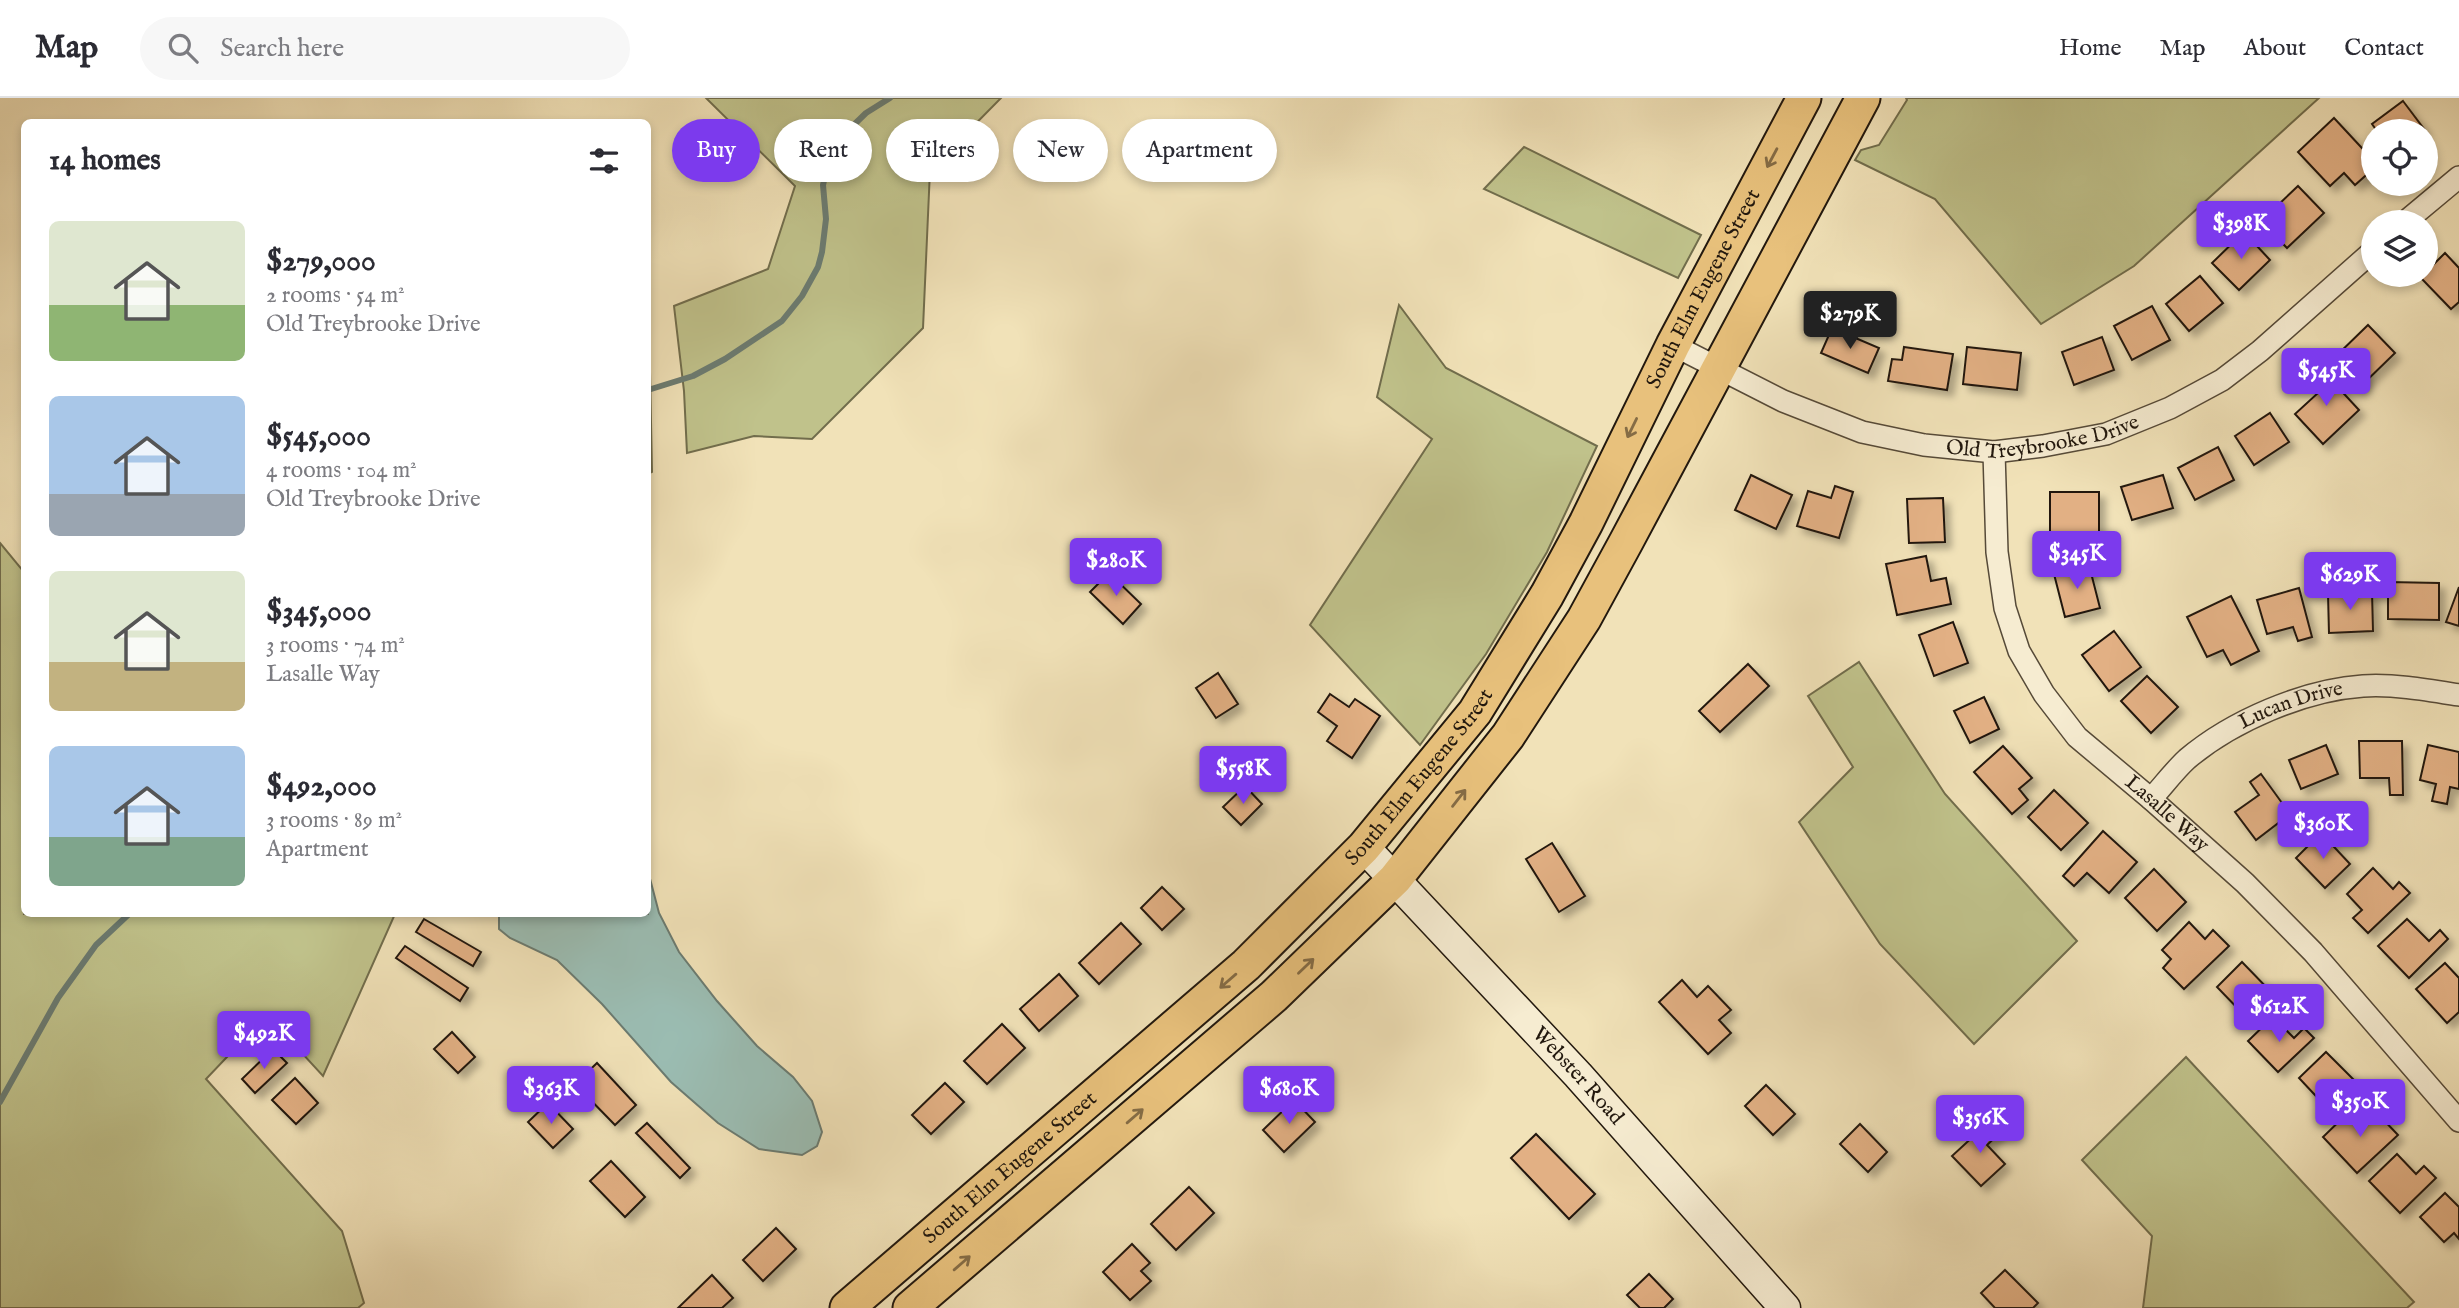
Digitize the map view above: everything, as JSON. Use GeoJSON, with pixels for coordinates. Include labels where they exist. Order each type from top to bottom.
{"type":"FeatureCollection","features":[{"type":"Feature","properties":{"kind":"main road","name":"South Elm Eugene Street"},"geometry":{"type":"LineString","coordinates":[[847,1308],[1246,965],[1364,848],[1475,712],[1586,523],[1673,345],[1804,98]]}},
{"type":"Feature","properties":{"kind":"main road","name":"South Elm Eugene Street"},"geometry":{"type":"LineString","coordinates":[[910,1308],[1274,996],[1395,879],[1508,736],[1584,619],[1859,99]]}},
{"type":"Feature","properties":{"kind":"street"},"geometry":{"type":"LineString","coordinates":[[2421,210],[2457,182]]}},
{"type":"Feature","properties":{"kind":"street","name":"Old Treybrooke Drive"},"geometry":{"type":"LineString","coordinates":[[1673,345],[1783,401],[1862,432],[1924,445],[1994,452],[2106,434],[2170,408],[2222,380],[2260,351],[2361,262]]}},
{"type":"Feature","properties":{"kind":"street","name":"Lasalle Way"},"geometry":{"type":"LineString","coordinates":[[1994,452],[1997,552],[2005,608],[2019,651],[2044,694],[2077,737],[2245,883],[2313,952],[2459,1121]]}},
{"type":"Feature","properties":{"kind":"street","name":"Lucan Drive"},"geometry":{"type":"LineString","coordinates":[[2151,799],[2186,760],[2216,738],[2261,713],[2308,696],[2363,686],[2413,688],[2459,695]]}},
{"type":"Feature","properties":{"kind":"street","name":"Webster Road"},"geometry":{"type":"LineString","coordinates":[[1364,848],[1578,1075],[1785,1308]]}},
{"type":"Feature","properties":{"kind":"green space"},"geometry":{"type":"Polygon","coordinates":[[[706,98],[1001,98],[980,119],[886,119],[886,182],[929,182],[923,328],[812,439],[754,436],[687,453],[684,391],[674,306],[768,269],[795,186],[791,182],[872,182],[872,119],[774,119],[774,165],[760,151],[760,119],[727,119],[706,98]]]}},
{"type":"Feature","properties":{"kind":"green space"},"geometry":{"type":"Polygon","coordinates":[[[1906,98],[2319,98],[2134,266],[2041,324],[1935,199],[1855,160],[1861,150],[1879,145],[1906,98]]]}},
{"type":"Feature","properties":{"kind":"green space"},"geometry":{"type":"Polygon","coordinates":[[[1524,147],[1701,235],[1678,278],[1484,189],[1524,147]]]}},
{"type":"Feature","properties":{"kind":"green space"},"geometry":{"type":"Polygon","coordinates":[[[1399,305],[1446,368],[1597,446],[1547,552],[1486,654],[1420,745],[1310,625],[1432,439],[1377,397],[1399,305]]]}},
{"type":"Feature","properties":{"kind":"green space"},"geometry":{"type":"Polygon","coordinates":[[[0,543],[21,568],[21,917],[394,917],[323,1076],[267,1015],[206,1079],[342,1231],[364,1303],[358,1308],[0,1308],[0,543]]]}},
{"type":"Feature","properties":{"kind":"green space"},"geometry":{"type":"Polygon","coordinates":[[[1859,662],[1945,794],[2077,941],[1974,1044],[1880,944],[1799,822],[1853,767],[1808,696],[1859,662]]]}},
{"type":"Feature","properties":{"kind":"green space"},"geometry":{"type":"Polygon","coordinates":[[[2186,1057],[2414,1302],[2407,1308],[2143,1308],[2152,1236],[2082,1160],[2186,1057]]]}},
{"type":"Feature","properties":{"kind":"water"},"geometry":{"type":"Polygon","coordinates":[[[651,882],[659,913],[679,952],[757,1046],[793,1077],[812,1101],[822,1132],[817,1146],[802,1155],[759,1149],[718,1123],[671,1082],[602,1004],[557,960],[510,938],[499,929],[499,917],[651,917],[651,882]]]}},
{"type":"Feature","properties":{"kind":"building"},"geometry":{"type":"Polygon","coordinates":[[[2403,101],[2416,119],[2379,119],[2403,101]]]}},
{"type":"Feature","properties":{"kind":"building"},"geometry":{"type":"Polygon","coordinates":[[[2334,118],[2361,147],[2361,180],[2355,185],[2344,173],[2330,186],[2298,152],[2334,118]]]}},
{"type":"Feature","properties":{"kind":"building"},"geometry":{"type":"Polygon","coordinates":[[[2298,186],[2324,213],[2287,248],[2261,221],[2298,186]]]}},
{"type":"Feature","properties":{"kind":"building"},"geometry":{"type":"Polygon","coordinates":[[[2244,232],[2270,260],[2239,290],[2212,263],[2244,232]]]}},
{"type":"Feature","properties":{"kind":"building"},"geometry":{"type":"Polygon","coordinates":[[[2445,253],[2459,268],[2459,302],[2451,309],[2430,287],[2438,287],[2438,260],[2445,253]]]}},
{"type":"Feature","properties":{"kind":"building"},"geometry":{"type":"Polygon","coordinates":[[[2200,276],[2223,303],[2189,331],[2166,304],[2200,276]]]}},
{"type":"Feature","properties":{"kind":"building"},"geometry":{"type":"Polygon","coordinates":[[[2152,306],[2170,340],[2132,360],[2114,326],[2152,306]]]}},
{"type":"Feature","properties":{"kind":"building"},"geometry":{"type":"Polygon","coordinates":[[[2368,325],[2395,353],[2360,387],[2333,359],[2368,325]]]}},
{"type":"Feature","properties":{"kind":"building"},"geometry":{"type":"Polygon","coordinates":[[[1832,328],[1879,348],[1868,373],[1821,353],[1832,328]]]}},
{"type":"Feature","properties":{"kind":"building"},"geometry":{"type":"Polygon","coordinates":[[[2102,337],[2114,370],[2074,385],[2062,352],[2102,337]]]}},
{"type":"Feature","properties":{"kind":"building"},"geometry":{"type":"Polygon","coordinates":[[[1904,347],[1953,354],[1947,390],[1888,381],[1892,359],[1902,360],[1904,347]]]}},
{"type":"Feature","properties":{"kind":"building"},"geometry":{"type":"Polygon","coordinates":[[[1967,347],[2021,353],[2017,390],[1963,384],[1967,347]]]}},
{"type":"Feature","properties":{"kind":"building"},"geometry":{"type":"Polygon","coordinates":[[[2321,369],[2359,410],[2323,444],[2295,414],[2318,393],[2308,381],[2321,369]]]}},
{"type":"Feature","properties":{"kind":"building"},"geometry":{"type":"Polygon","coordinates":[[[2270,413],[2289,442],[2254,465],[2235,436],[2270,413]]]}},
{"type":"Feature","properties":{"kind":"building"},"geometry":{"type":"Polygon","coordinates":[[[2218,447],[2234,480],[2195,500],[2178,468],[2218,447]]]}},
{"type":"Feature","properties":{"kind":"building"},"geometry":{"type":"Polygon","coordinates":[[[1751,475],[1792,495],[1776,529],[1735,510],[1751,475]]]}},
{"type":"Feature","properties":{"kind":"building"},"geometry":{"type":"Polygon","coordinates":[[[2163,475],[2173,508],[2132,520],[2121,487],[2163,475]]]}},
{"type":"Feature","properties":{"kind":"building"},"geometry":{"type":"Polygon","coordinates":[[[1835,486],[1853,492],[1839,538],[1797,526],[1808,491],[1831,498],[1835,486]]]}},
{"type":"Feature","properties":{"kind":"building"},"geometry":{"type":"Polygon","coordinates":[[[2050,492],[2099,492],[2099,545],[2067,545],[2067,536],[2050,536],[2050,492]]]}},
{"type":"Feature","properties":{"kind":"building"},"geometry":{"type":"Polygon","coordinates":[[[1943,498],[1945,542],[1909,543],[1907,499],[1943,498]]]}},
{"type":"Feature","properties":{"kind":"building"},"geometry":{"type":"Polygon","coordinates":[[[1926,556],[1931,581],[1946,578],[1951,604],[1897,615],[1886,564],[1926,556]]]}},
{"type":"Feature","properties":{"kind":"building"},"geometry":{"type":"Polygon","coordinates":[[[2089,565],[2100,608],[2065,617],[2054,574],[2089,565]]]}},
{"type":"Feature","properties":{"kind":"building"},"geometry":{"type":"Polygon","coordinates":[[[1109,573],[1141,604],[1123,624],[1090,592],[1109,573]]]}},
{"type":"Feature","properties":{"kind":"building"},"geometry":{"type":"Polygon","coordinates":[[[2388,582],[2439,583],[2439,620],[2388,619],[2388,582]]]}},
{"type":"Feature","properties":{"kind":"building"},"geometry":{"type":"Polygon","coordinates":[[[2459,587],[2459,626],[2446,622],[2459,587]]]}},
{"type":"Feature","properties":{"kind":"building"},"geometry":{"type":"Polygon","coordinates":[[[2299,588],[2312,637],[2298,641],[2293,627],[2267,634],[2257,600],[2299,588]]]}},
{"type":"Feature","properties":{"kind":"building"},"geometry":{"type":"Polygon","coordinates":[[[2372,592],[2373,631],[2329,633],[2328,594],[2372,592]]]}},
{"type":"Feature","properties":{"kind":"building"},"geometry":{"type":"Polygon","coordinates":[[[2231,596],[2259,651],[2231,665],[2223,650],[2207,657],[2187,617],[2231,596]]]}},
{"type":"Feature","properties":{"kind":"building"},"geometry":{"type":"Polygon","coordinates":[[[1953,622],[1968,663],[1934,676],[1919,635],[1953,622]]]}},
{"type":"Feature","properties":{"kind":"building"},"geometry":{"type":"Polygon","coordinates":[[[2114,631],[2141,667],[2109,691],[2082,655],[2114,631]]]}},
{"type":"Feature","properties":{"kind":"building"},"geometry":{"type":"Polygon","coordinates":[[[1748,664],[1769,686],[1720,732],[1699,711],[1748,664]]]}},
{"type":"Feature","properties":{"kind":"building"},"geometry":{"type":"Polygon","coordinates":[[[1218,673],[1238,704],[1216,718],[1196,688],[1218,673]]]}},
{"type":"Feature","properties":{"kind":"building"},"geometry":{"type":"Polygon","coordinates":[[[2147,676],[2178,707],[2151,733],[2121,701],[2147,676]]]}},
{"type":"Feature","properties":{"kind":"building"},"geometry":{"type":"Polygon","coordinates":[[[1330,694],[1349,707],[1355,699],[1380,716],[1352,758],[1327,741],[1337,726],[1318,712],[1330,694]]]}},
{"type":"Feature","properties":{"kind":"building"},"geometry":{"type":"Polygon","coordinates":[[[1984,697],[1999,729],[1970,743],[1954,711],[1984,697]]]}},
{"type":"Feature","properties":{"kind":"building"},"geometry":{"type":"Polygon","coordinates":[[[2359,741],[2402,741],[2403,795],[2390,795],[2389,778],[2360,778],[2359,741]]]}},
{"type":"Feature","properties":{"kind":"building"},"geometry":{"type":"Polygon","coordinates":[[[2326,745],[2338,774],[2301,789],[2289,760],[2326,745]]]}},
{"type":"Feature","properties":{"kind":"building"},"geometry":{"type":"Polygon","coordinates":[[[2428,745],[2459,752],[2459,789],[2450,787],[2447,804],[2432,801],[2436,784],[2420,780],[2428,745]]]}},
{"type":"Feature","properties":{"kind":"building"},"geometry":{"type":"Polygon","coordinates":[[[2003,746],[2032,778],[2019,789],[2028,800],[2012,814],[1974,772],[2003,746]]]}},
{"type":"Feature","properties":{"kind":"building"},"geometry":{"type":"Polygon","coordinates":[[[2261,774],[2290,814],[2256,840],[2235,812],[2259,795],[2250,782],[2261,774]]]}},
{"type":"Feature","properties":{"kind":"building"},"geometry":{"type":"Polygon","coordinates":[[[1245,786],[1262,804],[1241,825],[1223,807],[1245,786]]]}},
{"type":"Feature","properties":{"kind":"building"},"geometry":{"type":"Polygon","coordinates":[[[2054,790],[2088,823],[2061,850],[2028,817],[2054,790]]]}},
{"type":"Feature","properties":{"kind":"building"},"geometry":{"type":"Polygon","coordinates":[[[2103,831],[2137,862],[2109,893],[2087,873],[2074,886],[2063,876],[2103,831]]]}},
{"type":"Feature","properties":{"kind":"building"},"geometry":{"type":"Polygon","coordinates":[[[2321,833],[2350,864],[2325,888],[2296,858],[2321,833]]]}},
{"type":"Feature","properties":{"kind":"building"},"geometry":{"type":"Polygon","coordinates":[[[1552,843],[1585,896],[1559,912],[1526,859],[1552,843]]]}},
{"type":"Feature","properties":{"kind":"building"},"geometry":{"type":"Polygon","coordinates":[[[2373,868],[2393,889],[2399,882],[2410,893],[2368,933],[2353,918],[2362,910],[2347,894],[2373,868]]]}},
{"type":"Feature","properties":{"kind":"building"},"geometry":{"type":"Polygon","coordinates":[[[2154,869],[2186,902],[2157,931],[2125,898],[2154,869]]]}},
{"type":"Feature","properties":{"kind":"building"},"geometry":{"type":"Polygon","coordinates":[[[1162,887],[1184,909],[1162,930],[1141,908],[1162,887]]]}},
{"type":"Feature","properties":{"kind":"building"},"geometry":{"type":"Polygon","coordinates":[[[424,919],[481,952],[473,966],[416,932],[424,919]]]}},
{"type":"Feature","properties":{"kind":"building"},"geometry":{"type":"Polygon","coordinates":[[[2407,919],[2429,941],[2440,930],[2448,939],[2409,978],[2378,946],[2407,919]]]}},
{"type":"Feature","properties":{"kind":"building"},"geometry":{"type":"Polygon","coordinates":[[[2189,922],[2205,939],[2213,930],[2229,946],[2184,989],[2163,968],[2171,959],[2162,950],[2189,922]]]}},
{"type":"Feature","properties":{"kind":"building"},"geometry":{"type":"Polygon","coordinates":[[[1121,923],[1141,944],[1099,984],[1079,963],[1121,923]]]}},
{"type":"Feature","properties":{"kind":"building"},"geometry":{"type":"Polygon","coordinates":[[[405,946],[468,988],[460,1001],[396,958],[405,946]]]}},
{"type":"Feature","properties":{"kind":"building"},"geometry":{"type":"Polygon","coordinates":[[[2242,962],[2272,993],[2247,1018],[2217,987],[2242,962]]]}},
{"type":"Feature","properties":{"kind":"building"},"geometry":{"type":"Polygon","coordinates":[[[2445,963],[2459,978],[2459,1012],[2447,1023],[2416,989],[2445,963]]]}},
{"type":"Feature","properties":{"kind":"building"},"geometry":{"type":"Polygon","coordinates":[[[1059,974],[1078,996],[1039,1031],[1020,1009],[1059,974]]]}},
{"type":"Feature","properties":{"kind":"building"},"geometry":{"type":"Polygon","coordinates":[[[1682,980],[1697,997],[1708,986],[1731,1010],[1719,1020],[1731,1033],[1708,1054],[1659,1002],[1682,980]]]}},
{"type":"Feature","properties":{"kind":"building"},"geometry":{"type":"Polygon","coordinates":[[[2273,1017],[2294,1038],[2304,1028],[2314,1038],[2278,1072],[2248,1041],[2273,1017]]]}},
{"type":"Feature","properties":{"kind":"building"},"geometry":{"type":"Polygon","coordinates":[[[1002,1024],[1025,1048],[987,1084],[964,1061],[1002,1024]]]}},
{"type":"Feature","properties":{"kind":"building"},"geometry":{"type":"Polygon","coordinates":[[[452,1032],[475,1057],[458,1073],[434,1049],[452,1032]]]}},
{"type":"Feature","properties":{"kind":"building"},"geometry":{"type":"Polygon","coordinates":[[[273,1049],[287,1063],[255,1093],[242,1079],[273,1049]]]}},
{"type":"Feature","properties":{"kind":"building"},"geometry":{"type":"Polygon","coordinates":[[[2326,1052],[2358,1084],[2330,1111],[2299,1078],[2326,1052]]]}},
{"type":"Feature","properties":{"kind":"building"},"geometry":{"type":"Polygon","coordinates":[[[597,1063],[636,1105],[615,1125],[575,1084],[597,1063]]]}},
{"type":"Feature","properties":{"kind":"building"},"geometry":{"type":"Polygon","coordinates":[[[295,1078],[318,1103],[296,1124],[272,1100],[295,1078]]]}},
{"type":"Feature","properties":{"kind":"building"},"geometry":{"type":"Polygon","coordinates":[[[945,1083],[964,1102],[931,1134],[912,1115],[945,1083]]]}},
{"type":"Feature","properties":{"kind":"building"},"geometry":{"type":"Polygon","coordinates":[[[1766,1085],[1795,1114],[1773,1135],[1745,1106],[1766,1085]]]}},
{"type":"Feature","properties":{"kind":"building"},"geometry":{"type":"Polygon","coordinates":[[[1294,1100],[1315,1122],[1284,1152],[1263,1130],[1294,1100]]]}},
{"type":"Feature","properties":{"kind":"building"},"geometry":{"type":"Polygon","coordinates":[[[548,1103],[573,1129],[553,1148],[528,1122],[548,1103]]]}},
{"type":"Feature","properties":{"kind":"building"},"geometry":{"type":"Polygon","coordinates":[[[2353,1108],[2367,1123],[2377,1113],[2398,1135],[2357,1173],[2323,1137],[2353,1108]]]}},
{"type":"Feature","properties":{"kind":"building"},"geometry":{"type":"Polygon","coordinates":[[[1990,1121],[2000,1133],[1987,1145],[2005,1164],[1981,1186],[1952,1156],[1990,1121]]]}},
{"type":"Feature","properties":{"kind":"building"},"geometry":{"type":"Polygon","coordinates":[[[647,1123],[690,1168],[680,1178],[636,1133],[647,1123]]]}},
{"type":"Feature","properties":{"kind":"building"},"geometry":{"type":"Polygon","coordinates":[[[1860,1124],[1887,1152],[1868,1172],[1840,1144],[1860,1124]]]}},
{"type":"Feature","properties":{"kind":"building"},"geometry":{"type":"Polygon","coordinates":[[[1536,1134],[1595,1194],[1569,1219],[1511,1158],[1536,1134]]]}},
{"type":"Feature","properties":{"kind":"building"},"geometry":{"type":"Polygon","coordinates":[[[2397,1154],[2416,1174],[2424,1166],[2436,1178],[2400,1213],[2369,1181],[2397,1154]]]}},
{"type":"Feature","properties":{"kind":"building"},"geometry":{"type":"Polygon","coordinates":[[[611,1161],[645,1197],[625,1217],[590,1181],[611,1161]]]}},
{"type":"Feature","properties":{"kind":"building"},"geometry":{"type":"Polygon","coordinates":[[[1189,1187],[1214,1213],[1176,1250],[1151,1224],[1189,1187]]]}},
{"type":"Feature","properties":{"kind":"building"},"geometry":{"type":"Polygon","coordinates":[[[2445,1193],[2459,1207],[2459,1239],[2454,1233],[2444,1242],[2420,1217],[2445,1193]]]}},
{"type":"Feature","properties":{"kind":"building"},"geometry":{"type":"Polygon","coordinates":[[[776,1228],[796,1249],[763,1281],[743,1260],[776,1228]]]}},
{"type":"Feature","properties":{"kind":"building"},"geometry":{"type":"Polygon","coordinates":[[[1132,1244],[1150,1263],[1141,1271],[1151,1281],[1130,1300],[1103,1272],[1132,1244]]]}},
{"type":"Feature","properties":{"kind":"building"},"geometry":{"type":"Polygon","coordinates":[[[2005,1270],[2038,1303],[2033,1308],[1995,1308],[1981,1293],[2005,1270]]]}},
{"type":"Feature","properties":{"kind":"building"},"geometry":{"type":"Polygon","coordinates":[[[1649,1274],[1673,1299],[1664,1308],[1640,1308],[1627,1295],[1649,1274]]]}},
{"type":"Feature","properties":{"kind":"building"},"geometry":{"type":"Polygon","coordinates":[[[712,1275],[733,1298],[722,1308],[678,1308],[712,1275]]]}},
{"type":"Feature","properties":{"kind":"waterway"},"geometry":{"type":"LineString","coordinates":[[651,389],[693,376],[725,359],[782,321],[802,296],[818,267],[826,219],[823,185],[832,146],[866,113],[890,98]]}},
{"type":"Feature","properties":{"kind":"waterway"},"geometry":{"type":"LineString","coordinates":[[0,1102],[58,998],[96,945],[126,917]]}}]}
